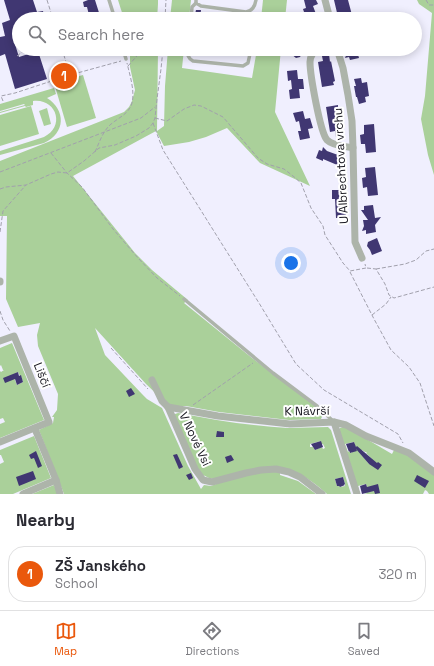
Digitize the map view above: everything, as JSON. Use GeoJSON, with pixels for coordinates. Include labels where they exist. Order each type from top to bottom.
{"type":"FeatureCollection","features":[{"type":"Feature","properties":{"kind":"street"},"geometry":{"type":"LineString","coordinates":[[325,0],[328,12]]}},
{"type":"Feature","properties":{"kind":"street"},"geometry":{"type":"LineString","coordinates":[[311,56],[310,61],[315,99],[324,136],[333,144],[353,148]]}},
{"type":"Feature","properties":{"kind":"street","name":"U Albrechtova vrchu"},"geometry":{"type":"LineString","coordinates":[[339,56],[343,68],[352,121],[356,242],[362,258]]}},
{"type":"Feature","properties":{"kind":"street"},"geometry":{"type":"LineString","coordinates":[[0,341],[14,336]]}},
{"type":"Feature","properties":{"kind":"street","name":"Liščí"},"geometry":{"type":"LineString","coordinates":[[14,336],[49,422],[35,429]]}},
{"type":"Feature","properties":{"kind":"street","name":"V Nové Vsi"},"geometry":{"type":"LineString","coordinates":[[152,380],[162,401],[168,407],[195,470],[203,480],[212,482],[246,472],[276,469],[290,472],[300,477],[322,494]]}},
{"type":"Feature","properties":{"kind":"street","name":"K Návrší"},"geometry":{"type":"LineString","coordinates":[[168,407],[218,416],[290,424],[334,422],[346,425],[366,436],[409,452],[434,472]]}},
{"type":"Feature","properties":{"kind":"street"},"geometry":{"type":"LineString","coordinates":[[334,422],[357,494]]}},
{"type":"Feature","properties":{"kind":"street"},"geometry":{"type":"LineString","coordinates":[[0,442],[35,429],[56,480],[60,494]]}},
{"type":"Feature","properties":{"kind":"street"},"geometry":{"type":"LineString","coordinates":[[23,494],[56,480]]}},
{"type":"Feature","properties":{"kind":"lane"},"geometry":{"type":"LineString","coordinates":[[109,0],[113,12]]}},
{"type":"Feature","properties":{"kind":"lane"},"geometry":{"type":"LineString","coordinates":[[192,12],[192,7],[196,1],[201,6],[246,12],[254,8],[256,0]]}},
{"type":"Feature","properties":{"kind":"lane"},"geometry":{"type":"LineString","coordinates":[[188,56],[193,61],[244,66],[248,62],[249,56]]}},
{"type":"Feature","properties":{"kind":"lane"},"geometry":{"type":"LineString","coordinates":[[184,299],[317,406],[334,422]]}},
{"type":"Feature","properties":{"kind":"path"},"geometry":{"type":"LineString","coordinates":[[47,0],[51,12]]}},
{"type":"Feature","properties":{"kind":"path"},"geometry":{"type":"LineString","coordinates":[[165,12],[166,0]]}},
{"type":"Feature","properties":{"kind":"path"},"geometry":{"type":"LineString","coordinates":[[426,0],[430,5],[434,5]]}},
{"type":"Feature","properties":{"kind":"path"},"geometry":{"type":"LineString","coordinates":[[64,56],[70,75]]}},
{"type":"Feature","properties":{"kind":"path"},"geometry":{"type":"LineString","coordinates":[[127,66],[136,56]]}},
{"type":"Feature","properties":{"kind":"path"},"geometry":{"type":"LineString","coordinates":[[162,56],[154,123],[163,150],[296,364],[324,390],[398,434],[409,452]]}},
{"type":"Feature","properties":{"kind":"path"},"geometry":{"type":"LineString","coordinates":[[3,101],[1,96],[126,59],[132,86],[132,102],[130,109],[110,125],[104,132],[95,152]]}},
{"type":"Feature","properties":{"kind":"path"},"geometry":{"type":"LineString","coordinates":[[155,118],[167,121],[184,109],[194,105],[201,106],[223,117],[258,158],[267,164],[284,169],[301,183],[311,208],[322,226],[325,235],[342,264],[350,270],[391,350],[409,367],[420,383],[434,426]]}},
{"type":"Feature","properties":{"kind":"path"},"geometry":{"type":"LineString","coordinates":[[0,172],[141,118],[156,106]]}},
{"type":"Feature","properties":{"kind":"path"},"geometry":{"type":"LineString","coordinates":[[0,189],[26,185],[58,172],[67,174],[99,148],[136,136],[154,123]]}},
{"type":"Feature","properties":{"kind":"path"},"geometry":{"type":"LineString","coordinates":[[51,153],[67,174],[82,187],[113,229],[138,258],[157,278],[184,299]]}},
{"type":"Feature","properties":{"kind":"path"},"geometry":{"type":"LineString","coordinates":[[0,232],[3,211],[26,185]]}},
{"type":"Feature","properties":{"kind":"path"},"geometry":{"type":"LineString","coordinates":[[350,270],[366,268],[376,269],[405,264],[416,260],[426,252],[434,249]]}},
{"type":"Feature","properties":{"kind":"path"},"geometry":{"type":"LineString","coordinates":[[362,258],[366,268]]}},
{"type":"Feature","properties":{"kind":"path"},"geometry":{"type":"LineString","coordinates":[[376,269],[385,284],[389,295],[394,298],[434,287]]}},
{"type":"Feature","properties":{"kind":"path"},"geometry":{"type":"LineString","coordinates":[[372,315],[392,297]]}},
{"type":"Feature","properties":{"kind":"path"},"geometry":{"type":"LineString","coordinates":[[0,310],[3,320],[14,336]]}},
{"type":"Feature","properties":{"kind":"path"},"geometry":{"type":"LineString","coordinates":[[110,348],[152,392]]}},
{"type":"Feature","properties":{"kind":"path"},"geometry":{"type":"LineString","coordinates":[[186,410],[258,360]]}},
{"type":"Feature","properties":{"kind":"green space"},"geometry":{"type":"Polygon","coordinates":[[[118,0],[158,0],[157,12],[122,12],[118,0]]]}},
{"type":"Feature","properties":{"kind":"green space"},"geometry":{"type":"Polygon","coordinates":[[[172,0],[191,0],[190,12],[171,12],[172,0]]]}},
{"type":"Feature","properties":{"kind":"green space"},"geometry":{"type":"Polygon","coordinates":[[[263,0],[287,0],[286,12],[262,12],[263,0]]]}},
{"type":"Feature","properties":{"kind":"green space"},"geometry":{"type":"Polygon","coordinates":[[[417,0],[434,0],[434,175],[428,155],[421,119],[425,96],[432,13],[419,4],[417,0]]]}},
{"type":"Feature","properties":{"kind":"green space"},"geometry":{"type":"Polygon","coordinates":[[[130,56],[158,56],[157,131],[164,126],[167,56],[183,56],[182,68],[252,78],[256,56],[280,56],[275,112],[310,186],[260,163],[227,128],[189,142],[164,146],[156,131],[73,176],[135,253],[152,270],[188,300],[184,303],[252,358],[324,412],[321,419],[289,420],[219,412],[186,406],[169,406],[146,384],[95,328],[105,355],[147,399],[162,408],[188,466],[201,489],[204,485],[211,486],[246,473],[280,471],[280,475],[298,481],[316,494],[64,494],[39,430],[53,423],[54,417],[52,417],[57,410],[58,394],[38,346],[37,335],[40,323],[18,327],[6,299],[7,216],[0,216],[0,161],[124,112],[132,101],[135,90],[130,67],[130,56]]]}},
{"type":"Feature","properties":{"kind":"green space"},"geometry":{"type":"Polygon","coordinates":[[[83,75],[96,118],[67,127],[54,83],[83,75]]]}},
{"type":"Feature","properties":{"kind":"green space"},"geometry":{"type":"Polygon","coordinates":[[[54,88],[56,94],[47,98],[58,109],[60,115],[60,128],[56,133],[51,139],[44,143],[0,155],[0,151],[44,137],[51,132],[55,126],[56,120],[52,108],[48,104],[41,101],[33,101],[33,105],[0,113],[25,105],[24,104],[0,111],[0,104],[54,88]]]}},
{"type":"Feature","properties":{"kind":"green space"},"geometry":{"type":"Polygon","coordinates":[[[31,106],[39,134],[0,146],[0,115],[31,106]]]}},
{"type":"Feature","properties":{"kind":"green space"},"geometry":{"type":"Polygon","coordinates":[[[47,108],[51,124],[44,126],[39,111],[47,108]]]}},
{"type":"Feature","properties":{"kind":"green space"},"geometry":{"type":"Polygon","coordinates":[[[12,343],[44,420],[0,438],[0,424],[5,422],[3,418],[0,419],[0,371],[1,372],[4,370],[1,365],[0,366],[0,348],[12,343]],[[18,372],[13,375],[17,385],[23,382],[18,372]]]}},
{"type":"Feature","properties":{"kind":"green space"},"geometry":{"type":"Polygon","coordinates":[[[178,413],[274,427],[328,427],[331,430],[351,494],[327,494],[309,479],[288,470],[214,479],[209,478],[201,474],[195,464],[174,416],[178,413]],[[321,441],[310,444],[310,447],[313,447],[315,450],[322,447],[323,449],[325,448],[323,444],[321,444],[321,441]],[[343,477],[335,479],[337,486],[345,486],[343,477]]]}},
{"type":"Feature","properties":{"kind":"green space"},"geometry":{"type":"Polygon","coordinates":[[[346,427],[392,454],[395,448],[412,457],[434,475],[434,494],[429,494],[425,490],[423,494],[364,494],[368,491],[366,484],[358,486],[360,494],[357,494],[339,430],[340,428],[346,427]],[[354,442],[345,444],[348,452],[350,451],[351,453],[356,449],[354,442]],[[362,450],[360,453],[369,464],[372,459],[366,453],[367,452],[362,450]]]}},
{"type":"Feature","properties":{"kind":"green space"},"geometry":{"type":"Polygon","coordinates":[[[34,436],[51,478],[13,494],[0,494],[0,464],[4,462],[0,455],[0,450],[34,436]]]}},
{"type":"Feature","properties":{"kind":"green space"},"geometry":{"type":"Polygon","coordinates":[[[54,485],[58,494],[32,494],[54,485]]]}},
{"type":"Feature","properties":{"kind":"building"},"geometry":{"type":"Polygon","coordinates":[[[4,0],[33,0],[37,12],[12,12],[12,56],[40,56],[47,79],[15,89],[5,54],[0,56],[0,37],[5,36],[2,23],[10,20],[4,0]]]}},
{"type":"Feature","properties":{"kind":"building"},"geometry":{"type":"Polygon","coordinates":[[[95,0],[99,12],[88,12],[87,7],[84,7],[83,2],[95,0]]]}},
{"type":"Feature","properties":{"kind":"building"},"geometry":{"type":"Polygon","coordinates":[[[304,0],[316,0],[318,4],[313,6],[315,12],[304,12],[303,9],[306,8],[304,0]]]}},
{"type":"Feature","properties":{"kind":"building"},"geometry":{"type":"Polygon","coordinates":[[[334,0],[348,0],[351,12],[337,12],[334,0]]]}},
{"type":"Feature","properties":{"kind":"building"},"geometry":{"type":"Polygon","coordinates":[[[196,10],[201,10],[201,12],[196,12],[196,10]]]}},
{"type":"Feature","properties":{"kind":"building"},"geometry":{"type":"Polygon","coordinates":[[[322,56],[329,56],[335,81],[333,82],[334,85],[322,87],[318,62],[323,61],[322,56]]]}},
{"type":"Feature","properties":{"kind":"building"},"geometry":{"type":"Polygon","coordinates":[[[346,56],[358,56],[359,58],[350,60],[349,57],[345,58],[346,56]]]}},
{"type":"Feature","properties":{"kind":"building"},"geometry":{"type":"Polygon","coordinates":[[[297,70],[298,79],[303,79],[304,89],[299,89],[300,98],[290,99],[289,90],[292,89],[291,80],[288,81],[287,71],[297,70]]]}},
{"type":"Feature","properties":{"kind":"building"},"geometry":{"type":"Polygon","coordinates":[[[361,78],[362,83],[367,82],[369,96],[365,97],[366,102],[359,104],[356,97],[354,86],[356,86],[354,79],[361,78]]]}},
{"type":"Feature","properties":{"kind":"building"},"geometry":{"type":"Polygon","coordinates":[[[338,105],[338,108],[340,108],[343,128],[341,129],[343,136],[336,137],[335,131],[330,132],[326,107],[338,105]]]}},
{"type":"Feature","properties":{"kind":"building"},"geometry":{"type":"Polygon","coordinates":[[[303,111],[305,119],[310,118],[313,128],[308,129],[310,138],[300,140],[298,131],[301,131],[299,121],[296,122],[293,113],[303,111]]]}},
{"type":"Feature","properties":{"kind":"building"},"geometry":{"type":"Polygon","coordinates":[[[374,124],[376,152],[366,153],[365,144],[361,144],[360,135],[364,134],[364,125],[374,124]]]}},
{"type":"Feature","properties":{"kind":"building"},"geometry":{"type":"Polygon","coordinates":[[[323,147],[327,151],[338,155],[343,154],[341,157],[345,158],[342,167],[323,159],[323,161],[316,158],[319,150],[322,151],[323,147]]]}},
{"type":"Feature","properties":{"kind":"building"},"geometry":{"type":"Polygon","coordinates":[[[375,167],[378,195],[368,196],[367,187],[363,188],[362,178],[366,177],[365,168],[375,167]]]}},
{"type":"Feature","properties":{"kind":"building"},"geometry":{"type":"Polygon","coordinates":[[[332,190],[342,190],[343,199],[345,199],[346,218],[336,218],[335,199],[332,199],[332,190]]]}},
{"type":"Feature","properties":{"kind":"building"},"geometry":{"type":"Polygon","coordinates":[[[373,205],[375,218],[381,217],[375,225],[376,232],[366,234],[366,230],[362,231],[364,226],[363,220],[368,220],[361,210],[364,210],[364,206],[373,205]]]}},
{"type":"Feature","properties":{"kind":"building"},"geometry":{"type":"Polygon","coordinates":[[[377,238],[382,251],[372,255],[367,246],[368,242],[377,238]]]}},
{"type":"Feature","properties":{"kind":"building"},"geometry":{"type":"Polygon","coordinates":[[[18,372],[19,376],[21,375],[23,382],[17,385],[15,379],[5,383],[3,378],[18,372]]]}},
{"type":"Feature","properties":{"kind":"building"},"geometry":{"type":"Polygon","coordinates":[[[131,388],[135,394],[129,397],[126,391],[131,388]]]}},
{"type":"Feature","properties":{"kind":"building"},"geometry":{"type":"Polygon","coordinates":[[[217,431],[224,432],[224,437],[216,437],[217,431]]]}},
{"type":"Feature","properties":{"kind":"building"},"geometry":{"type":"Polygon","coordinates":[[[321,441],[323,447],[315,450],[311,444],[321,441]]]}},
{"type":"Feature","properties":{"kind":"building"},"geometry":{"type":"Polygon","coordinates":[[[354,442],[356,447],[357,446],[377,463],[378,462],[382,465],[378,470],[369,464],[356,449],[357,451],[349,452],[346,444],[354,442]]]}},
{"type":"Feature","properties":{"kind":"building"},"geometry":{"type":"Polygon","coordinates":[[[36,451],[42,466],[38,468],[34,458],[31,459],[29,455],[36,451]]]}},
{"type":"Feature","properties":{"kind":"building"},"geometry":{"type":"Polygon","coordinates":[[[177,454],[183,467],[179,469],[173,455],[177,454]]]}},
{"type":"Feature","properties":{"kind":"building"},"geometry":{"type":"Polygon","coordinates":[[[231,455],[234,460],[227,463],[225,457],[231,455]]]}},
{"type":"Feature","properties":{"kind":"building"},"geometry":{"type":"Polygon","coordinates":[[[33,471],[36,479],[19,486],[16,477],[33,471]]]}},
{"type":"Feature","properties":{"kind":"building"},"geometry":{"type":"Polygon","coordinates":[[[191,473],[193,478],[189,480],[186,475],[191,473]]]}},
{"type":"Feature","properties":{"kind":"building"},"geometry":{"type":"Polygon","coordinates":[[[417,475],[429,481],[425,488],[414,481],[417,475]]]}},
{"type":"Feature","properties":{"kind":"building"},"geometry":{"type":"Polygon","coordinates":[[[343,477],[345,485],[340,487],[337,486],[335,479],[343,477]]]}},
{"type":"Feature","properties":{"kind":"building"},"geometry":{"type":"Polygon","coordinates":[[[366,484],[367,487],[378,484],[380,493],[375,494],[374,491],[362,494],[360,486],[366,484]]]}},
{"type":"Feature","properties":{"kind":"place","name":"ZŠ Janského"},"geometry":{"type":"Point","coordinates":[64,76]}}]}
